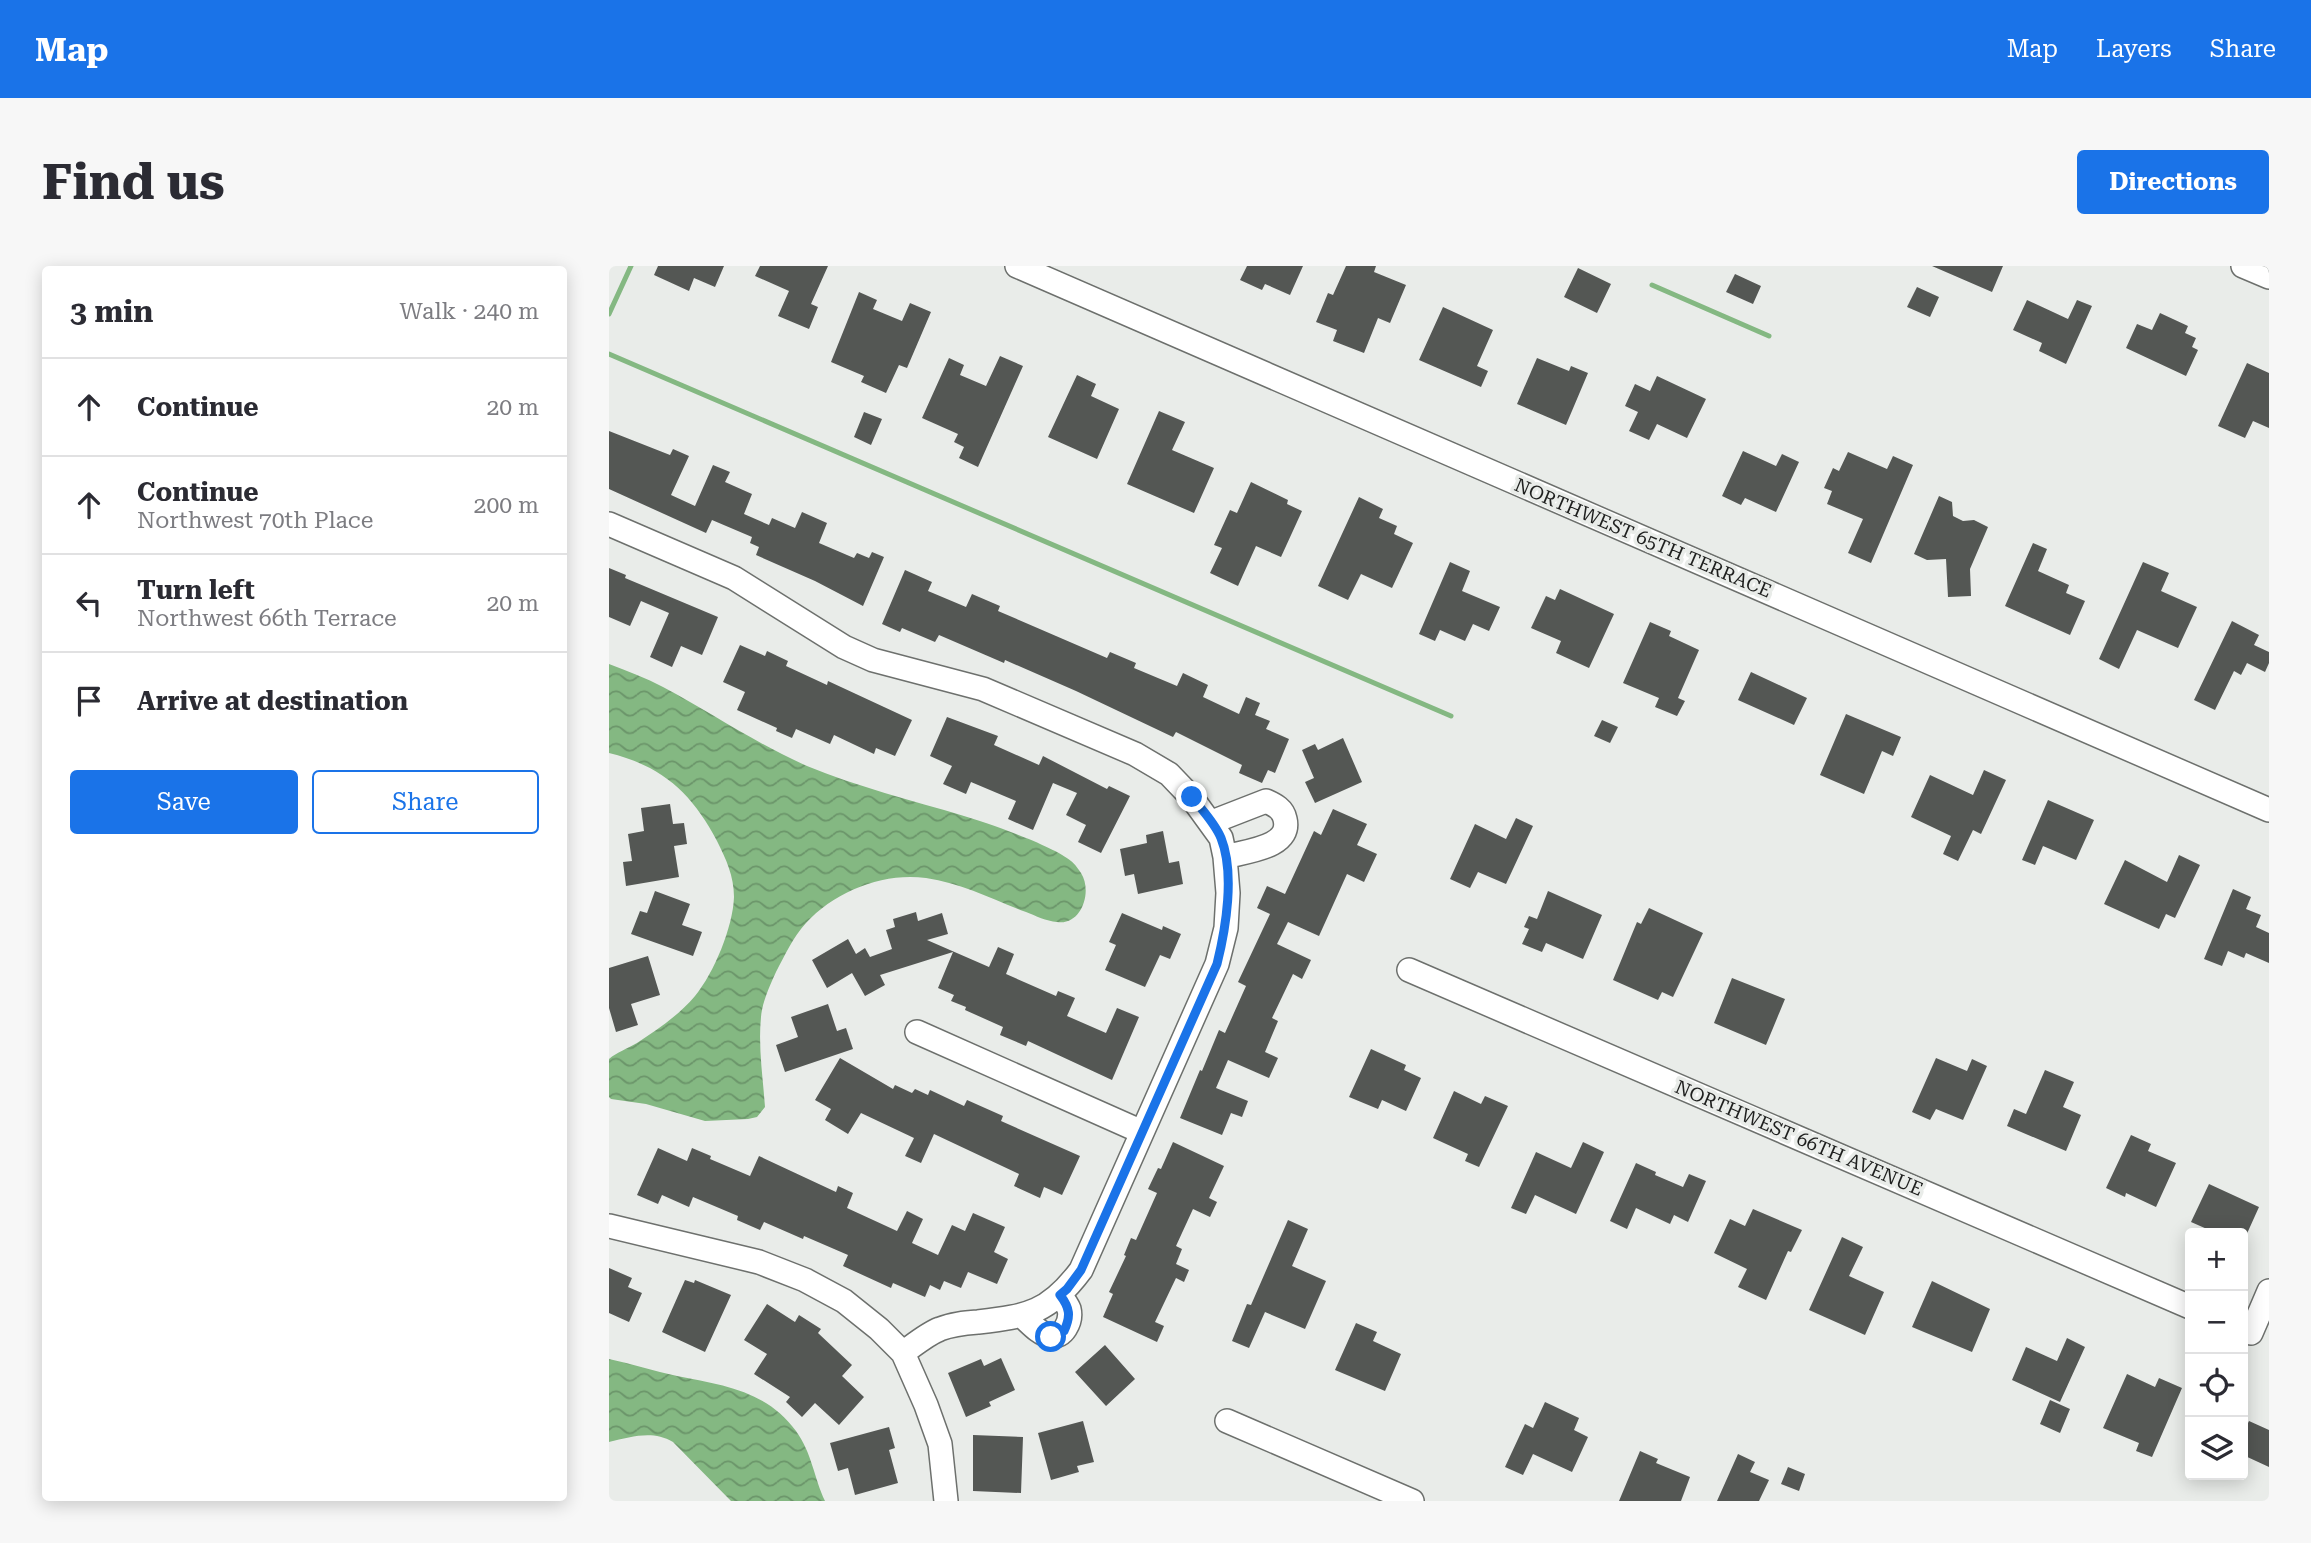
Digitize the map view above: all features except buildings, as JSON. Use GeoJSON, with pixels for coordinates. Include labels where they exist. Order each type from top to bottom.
{"type":"FeatureCollection","features":[{"type":"Feature","properties":{"kind":"street","name":"NORTHWEST 65TH TERRACE"},"geometry":{"type":"LineString","coordinates":[[1017,266],[2269,810]]}},
{"type":"Feature","properties":{"kind":"street"},"geometry":{"type":"LineString","coordinates":[[2243,266],[2269,277]]}},
{"type":"Feature","properties":{"kind":"street"},"geometry":{"type":"LineString","coordinates":[[609,524],[734,578],[844,647],[873,660],[983,689],[1135,754],[1169,774],[1192,797],[1220,839],[1228,893],[1226,928],[1217,964],[1081,1270],[1067,1289],[1034,1313],[956,1324],[937,1330],[903,1353]]}},
{"type":"Feature","properties":{"kind":"street","name":"NORTHWEST 66TH AVENUE"},"geometry":{"type":"LineString","coordinates":[[1409,970],[2185,1305]]}},
{"type":"Feature","properties":{"kind":"street"},"geometry":{"type":"LineString","coordinates":[[917,1032],[1142,1132]]}},
{"type":"Feature","properties":{"kind":"street"},"geometry":{"type":"LineString","coordinates":[[609,1226],[759,1262],[805,1280],[844,1301],[879,1329],[903,1353],[926,1405],[940,1444],[946,1501]]}},
{"type":"Feature","properties":{"kind":"street"},"geometry":{"type":"LineString","coordinates":[[2254,1335],[2269,1291]]}},
{"type":"Feature","properties":{"kind":"street"},"geometry":{"type":"LineString","coordinates":[[1023,1316],[1045,1334],[1058,1336],[1064,1331],[1069,1318],[1069,1309],[1060,1295]]}},
{"type":"Feature","properties":{"kind":"street"},"geometry":{"type":"LineString","coordinates":[[1227,1421],[1412,1501]]}},
{"type":"Feature","properties":{"kind":"water"},"geometry":{"type":"Polygon","coordinates":[[[609,664],[663,687],[769,748],[826,774],[988,824],[1063,855],[1081,873],[1086,889],[1083,906],[1073,919],[1057,922],[939,880],[894,878],[861,886],[831,902],[806,923],[793,940],[774,977],[761,1017],[760,1051],[765,1107],[757,1117],[705,1121],[646,1104],[611,1099],[609,1059],[660,1027],[695,996],[721,949],[733,909],[734,889],[720,848],[686,795],[645,765],[609,753],[609,664]]]}},
{"type":"Feature","properties":{"kind":"water"},"geometry":{"type":"Polygon","coordinates":[[[609,1359],[727,1387],[758,1398],[772,1407],[801,1439],[825,1501],[731,1501],[673,1442],[665,1438],[650,1435],[609,1442],[609,1359]]]}},
{"type":"Feature","properties":{"kind":"waterway"},"geometry":{"type":"LineString","coordinates":[[609,314],[631,266]]}},
{"type":"Feature","properties":{"kind":"waterway"},"geometry":{"type":"LineString","coordinates":[[1652,285],[1769,336]]}},
{"type":"Feature","properties":{"kind":"waterway"},"geometry":{"type":"LineString","coordinates":[[609,354],[1451,716]]}},
{"type":"Feature","properties":{"kind":"route"},"geometry":{"type":"LineString","coordinates":[[1051,1337],[1058,1336],[1067,1325],[1069,1309],[1060,1295],[1081,1270],[1217,964],[1226,928],[1228,893],[1225,857],[1221,838],[1192,797]]}}]}
